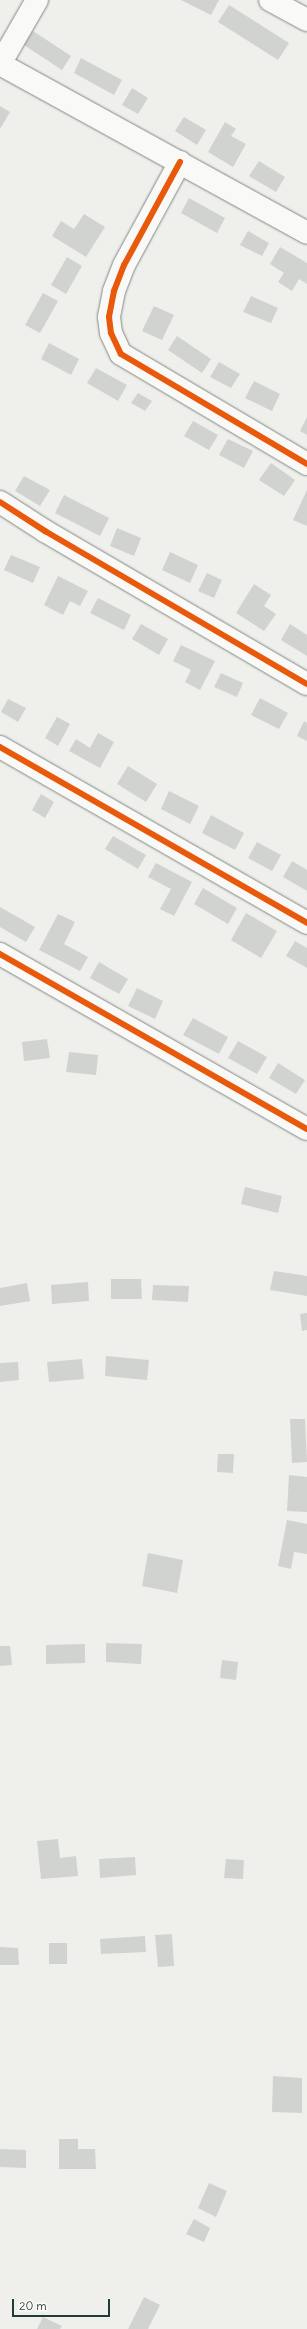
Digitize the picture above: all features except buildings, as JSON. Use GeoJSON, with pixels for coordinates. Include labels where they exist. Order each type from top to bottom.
{"type":"FeatureCollection","features":[{"type":"Feature","properties":{"kind":"street"},"geometry":{"type":"LineString","coordinates":[[37,0],[0,64],[307,233]]}},
{"type":"Feature","properties":{"kind":"street"},"geometry":{"type":"LineString","coordinates":[[270,0],[307,20]]}},
{"type":"Feature","properties":{"kind":"street"},"geometry":{"type":"LineString","coordinates":[[180,162],[124,265],[114,291],[109,317],[111,333],[121,354],[307,464]]}},
{"type":"Feature","properties":{"kind":"street"},"geometry":{"type":"LineString","coordinates":[[0,502],[45,531],[307,684]]}},
{"type":"Feature","properties":{"kind":"street"},"geometry":{"type":"LineString","coordinates":[[0,747],[307,923]]}},
{"type":"Feature","properties":{"kind":"street"},"geometry":{"type":"LineString","coordinates":[[0,954],[307,1129]]}},
{"type":"Feature","properties":{"kind":"cycle path"},"geometry":{"type":"LineString","coordinates":[[180,162],[124,265],[114,291],[109,317],[111,333],[121,354],[307,464]]}},
{"type":"Feature","properties":{"kind":"cycle path"},"geometry":{"type":"LineString","coordinates":[[0,502],[45,531],[307,684]]}},
{"type":"Feature","properties":{"kind":"cycle path"},"geometry":{"type":"LineString","coordinates":[[0,747],[307,923]]}},
{"type":"Feature","properties":{"kind":"cycle path"},"geometry":{"type":"LineString","coordinates":[[0,954],[307,1129]]}}]}
